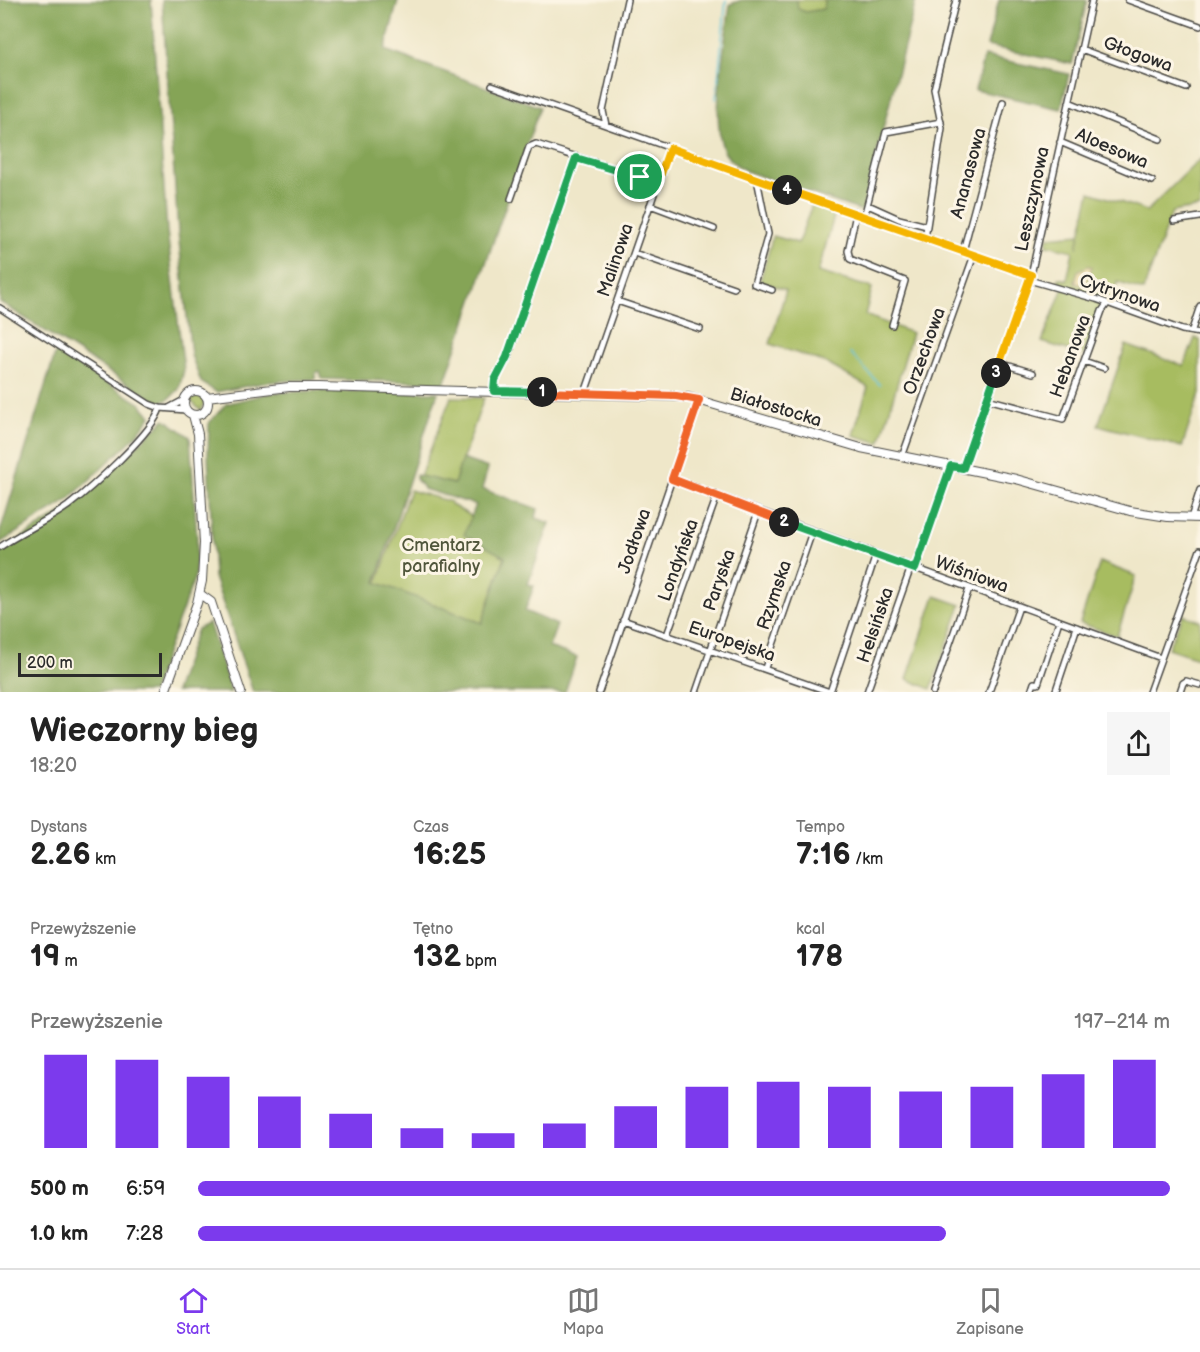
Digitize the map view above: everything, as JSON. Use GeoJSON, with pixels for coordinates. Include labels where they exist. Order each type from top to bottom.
{"type":"FeatureCollection","features":[{"type":"Feature","properties":{"kind":"street"},"geometry":{"type":"LineString","coordinates":[[606,125],[603,111],[627,0]]}},
{"type":"Feature","properties":{"kind":"street"},"geometry":{"type":"LineString","coordinates":[[925,238],[941,140],[941,122],[934,89],[956,0]]}},
{"type":"Feature","properties":{"kind":"street","name":"Leszczynowa"},"geometry":{"type":"LineString","coordinates":[[963,468],[1030,277],[1092,0]]}},
{"type":"Feature","properties":{"kind":"street"},"geometry":{"type":"LineString","coordinates":[[1128,0],[1200,26]]}},
{"type":"Feature","properties":{"kind":"street","name":"Głogowa"},"geometry":{"type":"LineString","coordinates":[[1081,49],[1186,88]]}},
{"type":"Feature","properties":{"kind":"street"},"geometry":{"type":"LineString","coordinates":[[492,85],[556,110],[670,148]]}},
{"type":"Feature","properties":{"kind":"street","name":"Ananasowa"},"geometry":{"type":"LineString","coordinates":[[963,251],[1002,102]]}},
{"type":"Feature","properties":{"kind":"street"},"geometry":{"type":"LineString","coordinates":[[1069,102],[1160,139]]}},
{"type":"Feature","properties":{"kind":"street"},"geometry":{"type":"LineString","coordinates":[[864,217],[886,132],[941,122]]}},
{"type":"Feature","properties":{"kind":"street","name":"Aloesowa"},"geometry":{"type":"LineString","coordinates":[[1060,142],[1152,181]]}},
{"type":"Feature","properties":{"kind":"street"},"geometry":{"type":"LineString","coordinates":[[511,199],[529,147],[536,144],[640,177],[656,188]]}},
{"type":"Feature","properties":{"kind":"street","name":"Cytrynowa"},"geometry":{"type":"LineString","coordinates":[[670,148],[1107,304],[1182,330],[1200,333]]}},
{"type":"Feature","properties":{"kind":"street","name":"Malinowa"},"geometry":{"type":"LineString","coordinates":[[585,393],[670,148]]}},
{"type":"Feature","properties":{"kind":"street"},"geometry":{"type":"LineString","coordinates":[[494,391],[495,380],[507,357],[576,158]]}},
{"type":"Feature","properties":{"kind":"street"},"geometry":{"type":"LineString","coordinates":[[757,179],[768,234],[754,284],[772,290]]}},
{"type":"Feature","properties":{"kind":"street"},"geometry":{"type":"LineString","coordinates":[[650,205],[714,229]]}},
{"type":"Feature","properties":{"kind":"street"},"geometry":{"type":"LineString","coordinates":[[868,205],[899,219],[927,226]]}},
{"type":"Feature","properties":{"kind":"street"},"geometry":{"type":"LineString","coordinates":[[856,214],[848,251],[850,259],[902,278],[904,287],[892,325]]}},
{"type":"Feature","properties":{"kind":"street"},"geometry":{"type":"LineString","coordinates":[[1174,221],[1200,217]]}},
{"type":"Feature","properties":{"kind":"street"},"geometry":{"type":"LineString","coordinates":[[633,253],[734,288]]}},
{"type":"Feature","properties":{"kind":"street","name":"Orzechowa"},"geometry":{"type":"LineString","coordinates":[[901,457],[974,255]]}},
{"type":"Feature","properties":{"kind":"street"},"geometry":{"type":"LineString","coordinates":[[617,302],[700,329]]}},
{"type":"Feature","properties":{"kind":"street","name":"Hebanowa"},"geometry":{"type":"LineString","coordinates":[[987,399],[1063,419],[1107,304]]}},
{"type":"Feature","properties":{"kind":"street"},"geometry":{"type":"LineString","coordinates":[[1192,330],[1200,306]]}},
{"type":"Feature","properties":{"kind":"street"},"geometry":{"type":"LineString","coordinates":[[0,308],[149,404],[160,408],[186,410],[197,415]]}},
{"type":"Feature","properties":{"kind":"street"},"geometry":{"type":"LineString","coordinates":[[1084,361],[1104,368]]}},
{"type":"Feature","properties":{"kind":"street","name":"Hebanowa"},"geometry":{"type":"LineString","coordinates":[[1000,363],[1033,373]]}},
{"type":"Feature","properties":{"kind":"street","name":"Białostocka"},"geometry":{"type":"LineString","coordinates":[[208,401],[289,387],[676,396],[699,400],[825,438],[901,457],[1016,479],[1130,511],[1200,518]]}},
{"type":"Feature","properties":{"kind":"street"},"geometry":{"type":"LineString","coordinates":[[165,692],[200,594],[204,543],[197,415],[208,401],[196,391],[167,409]]}},
{"type":"Feature","properties":{"kind":"street"},"geometry":{"type":"LineString","coordinates":[[184,400],[186,410]]}},
{"type":"Feature","properties":{"kind":"street","name":"Jodłowa"},"geometry":{"type":"LineString","coordinates":[[598,692],[699,400]]}},
{"type":"Feature","properties":{"kind":"street"},"geometry":{"type":"LineString","coordinates":[[0,547],[68,505],[146,433],[156,420],[160,408]]}},
{"type":"Feature","properties":{"kind":"street","name":"Helsińska"},"geometry":{"type":"LineString","coordinates":[[867,692],[951,466]]}},
{"type":"Feature","properties":{"kind":"street","name":"Wiśniowa"},"geometry":{"type":"LineString","coordinates":[[672,479],[1161,658]]}},
{"type":"Feature","properties":{"kind":"street"},"geometry":{"type":"LineString","coordinates":[[1191,518],[1200,490]]}},
{"type":"Feature","properties":{"kind":"street","name":"Londyńska"},"geometry":{"type":"LineString","coordinates":[[667,635],[717,496]]}},
{"type":"Feature","properties":{"kind":"street","name":"Paryska"},"geometry":{"type":"LineString","coordinates":[[696,692],[758,512]]}},
{"type":"Feature","properties":{"kind":"street","name":"Rzymska"},"geometry":{"type":"LineString","coordinates":[[765,668],[812,532]]}},
{"type":"Feature","properties":{"kind":"street"},"geometry":{"type":"LineString","coordinates":[[1149,692],[1198,566],[1200,550]]}},
{"type":"Feature","properties":{"kind":"street"},"geometry":{"type":"LineString","coordinates":[[830,692],[876,555]]}},
{"type":"Feature","properties":{"kind":"street"},"geometry":{"type":"LineString","coordinates":[[933,692],[969,589]]}},
{"type":"Feature","properties":{"kind":"street"},"geometry":{"type":"LineString","coordinates":[[200,594],[211,602],[241,692]]}},
{"type":"Feature","properties":{"kind":"street"},"geometry":{"type":"LineString","coordinates":[[989,692],[1019,606]]}},
{"type":"Feature","properties":{"kind":"street","name":"Europejska"},"geometry":{"type":"LineString","coordinates":[[623,620],[830,692]]}},
{"type":"Feature","properties":{"kind":"street"},"geometry":{"type":"LineString","coordinates":[[1031,692],[1034,682],[1038,684],[1059,621]]}},
{"type":"Feature","properties":{"kind":"street"},"geometry":{"type":"LineString","coordinates":[[1056,690],[1077,627]]}},
{"type":"Feature","properties":{"kind":"street"},"geometry":{"type":"LineString","coordinates":[[1180,692],[1186,681],[1200,685]]}},
{"type":"Feature","properties":{"kind":"green space"},"geometry":{"type":"Polygon","coordinates":[[[0,0],[151,0],[167,231],[184,370],[179,389],[169,399],[161,402],[150,398],[0,302],[0,0]]]}},
{"type":"Feature","properties":{"kind":"green space"},"geometry":{"type":"Polygon","coordinates":[[[162,0],[398,0],[385,50],[540,107],[444,384],[322,379],[320,372],[316,372],[315,379],[268,382],[216,392],[201,382],[191,355],[178,231],[162,0]]]}},
{"type":"Feature","properties":{"kind":"green space"},"geometry":{"type":"Polygon","coordinates":[[[742,0],[797,0],[798,9],[806,12],[823,9],[826,0],[916,0],[862,211],[746,171],[725,153],[718,122],[720,80],[730,4],[742,0]]]}},
{"type":"Feature","properties":{"kind":"green space"},"geometry":{"type":"Polygon","coordinates":[[[797,0],[826,0],[824,9],[806,12],[797,9],[797,0]]]}},
{"type":"Feature","properties":{"kind":"green space"},"geometry":{"type":"Polygon","coordinates":[[[999,0],[1087,0],[1072,64],[987,46],[999,0]]]}},
{"type":"Feature","properties":{"kind":"green space"},"geometry":{"type":"Polygon","coordinates":[[[984,56],[1069,74],[1061,109],[975,90],[984,56]]]}},
{"type":"Feature","properties":{"kind":"green space"},"geometry":{"type":"Polygon","coordinates":[[[1200,159],[1200,207],[1172,212],[1143,291],[1117,282],[1112,299],[1104,299],[1084,355],[1042,342],[1064,285],[1058,283],[1059,278],[1067,280],[1073,251],[1047,245],[1048,237],[1080,234],[1077,248],[1090,192],[1147,211],[1200,159]]]}},
{"type":"Feature","properties":{"kind":"green space"},"geometry":{"type":"Polygon","coordinates":[[[812,205],[835,213],[818,272],[872,288],[865,315],[912,333],[880,443],[853,435],[868,387],[826,363],[770,344],[786,290],[760,281],[773,236],[798,243],[812,205]]]}},
{"type":"Feature","properties":{"kind":"green space"},"geometry":{"type":"Polygon","coordinates":[[[1195,338],[1200,340],[1200,393],[1182,447],[1098,425],[1126,345],[1184,366],[1195,338]]]}},
{"type":"Feature","properties":{"kind":"green space"},"geometry":{"type":"Polygon","coordinates":[[[56,351],[141,404],[151,416],[136,436],[68,500],[0,543],[0,532],[56,351]]]}},
{"type":"Feature","properties":{"kind":"green space"},"geometry":{"type":"Polygon","coordinates":[[[438,392],[376,582],[482,623],[505,557],[464,535],[476,505],[424,489],[416,479],[416,475],[454,484],[462,459],[488,468],[482,489],[538,509],[536,518],[550,523],[528,584],[534,586],[525,611],[557,625],[549,647],[577,657],[565,692],[253,692],[214,577],[208,454],[209,423],[226,404],[270,393],[438,392]]]}},
{"type":"Feature","properties":{"kind":"green space"},"geometry":{"type":"Polygon","coordinates":[[[196,394],[205,401],[201,411],[189,399],[196,394]]]}},
{"type":"Feature","properties":{"kind":"green space"},"geometry":{"type":"Polygon","coordinates":[[[451,397],[484,398],[454,484],[420,476],[451,397]]]}},
{"type":"Feature","properties":{"kind":"green space"},"geometry":{"type":"Polygon","coordinates":[[[165,419],[190,437],[197,540],[195,576],[152,692],[0,692],[0,551],[73,506],[165,419]]]}},
{"type":"Feature","properties":{"kind":"green space","name":"Cmentarz parafialny"},"geometry":{"type":"Polygon","coordinates":[[[410,490],[451,502],[450,504],[511,539],[482,623],[377,583],[410,490]]]}},
{"type":"Feature","properties":{"kind":"green space"},"geometry":{"type":"Polygon","coordinates":[[[1100,562],[1136,576],[1117,636],[1080,623],[1100,562]]]}},
{"type":"Feature","properties":{"kind":"green space"},"geometry":{"type":"Polygon","coordinates":[[[935,596],[961,605],[931,689],[907,679],[935,596]]]}},
{"type":"Feature","properties":{"kind":"green space"},"geometry":{"type":"Polygon","coordinates":[[[1183,615],[1200,621],[1200,659],[1168,648],[1183,615]]]}},
{"type":"Feature","properties":{"kind":"green space"},"geometry":{"type":"Polygon","coordinates":[[[209,623],[231,692],[175,692],[197,629],[209,623]]]}},
{"type":"Feature","properties":{"kind":"sand"},"geometry":{"type":"Polygon","coordinates":[[[1088,266],[1092,267],[1085,286],[1075,283],[1078,271],[1088,266]]]}},
{"type":"Feature","properties":{"kind":"waterway"},"geometry":{"type":"LineString","coordinates":[[716,99],[726,0]]}},
{"type":"Feature","properties":{"kind":"waterway"},"geometry":{"type":"LineString","coordinates":[[850,353],[880,385]]}},
{"type":"Feature","properties":{"kind":"route"},"geometry":{"type":"LineString","coordinates":[[670,148],[1031,275],[963,468],[951,466],[915,569],[672,479],[699,400],[688,397],[636,394],[494,391],[497,374],[502,369],[509,352],[576,158],[640,177],[656,188],[670,148]]}}]}
